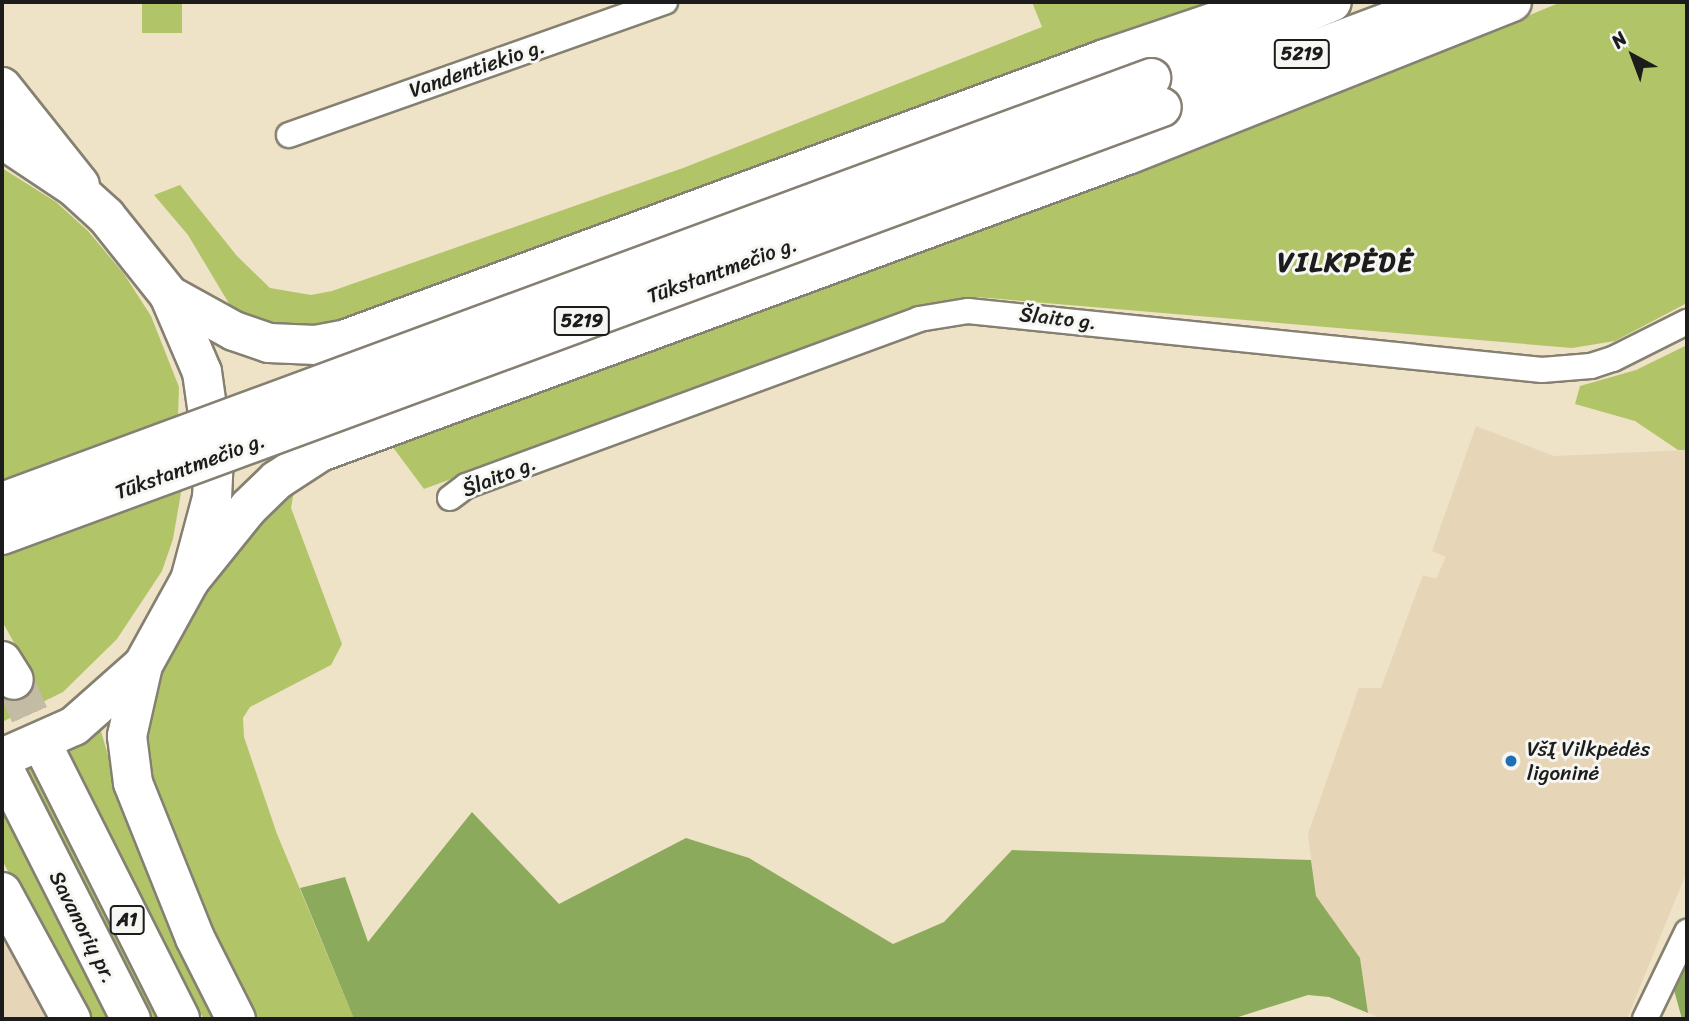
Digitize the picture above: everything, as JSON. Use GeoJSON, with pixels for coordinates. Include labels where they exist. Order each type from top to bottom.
{"type":"FeatureCollection","features":[{"type":"Feature","properties":{"kind":"main road"},"geometry":{"type":"LineString","coordinates":[[169,295],[234,331],[269,343],[316,345],[346,339],[1105,59],[1273,2]]}},
{"type":"Feature","properties":{"kind":"main road","name":"Tūkstantmečio g."},"geometry":{"type":"LineString","coordinates":[[2,535],[1157,93],[1332,2]]}},
{"type":"Feature","properties":{"kind":"main road","name":"Tūkstantmečio g."},"geometry":{"type":"LineString","coordinates":[[2,502],[1157,93],[1441,2]]}},
{"type":"Feature","properties":{"kind":"main road"},"geometry":{"type":"LineString","coordinates":[[236,1019],[195,938],[132,783],[127,736],[143,665],[190,580],[249,507],[277,480],[320,452],[1130,154],[1512,2]]}},
{"type":"Feature","properties":{"kind":"main road"},"geometry":{"type":"LineString","coordinates":[[2,87],[169,295],[202,372],[213,435],[212,498],[190,580]]}},
{"type":"Feature","properties":{"kind":"main road"},"geometry":{"type":"LineString","coordinates":[[2,139],[74,187],[106,216]]}},
{"type":"Feature","properties":{"kind":"main road"},"geometry":{"type":"LineString","coordinates":[[4,766],[74,726],[143,665]]}},
{"type":"Feature","properties":{"kind":"main road","name":"Savanorių pr."},"geometry":{"type":"LineString","coordinates":[[48,756],[180,1019]]}},
{"type":"Feature","properties":{"kind":"main road","name":"Savanorių pr."},"geometry":{"type":"LineString","coordinates":[[4,766],[131,1019]]}},
{"type":"Feature","properties":{"kind":"main road"},"geometry":{"type":"LineString","coordinates":[[2,892],[71,1019]]}},
{"type":"Feature","properties":{"kind":"street","name":"Vandentiekio g."},"geometry":{"type":"LineString","coordinates":[[289,135],[665,2]]}},
{"type":"Feature","properties":{"kind":"street","name":"Šlaito g."},"geometry":{"type":"LineString","coordinates":[[450,498],[466,486],[919,320],[968,311],[1542,370],[1591,366],[1613,359],[1687,322]]}},
{"type":"Feature","properties":{"kind":"street"},"geometry":{"type":"LineString","coordinates":[[1645,1019],[1687,932]]}},
{"type":"Feature","properties":{"kind":"shaded area","name":"VšĮ Vilkpėdės ligoninė"},"geometry":{"type":"Polygon","coordinates":[[[1476,426],[1554,456],[1687,450],[1687,871],[1627,1019],[1383,1019],[1368,1013],[1360,958],[1316,896],[1308,834],[1359,688],[1381,688],[1423,575],[1436,579],[1446,557],[1432,551],[1476,426]]]}},
{"type":"Feature","properties":{"kind":"shaded area"},"geometry":{"type":"Polygon","coordinates":[[[2,919],[60,1019],[2,1019],[2,919]]]}},
{"type":"Feature","properties":{"kind":"green space"},"geometry":{"type":"Polygon","coordinates":[[[142,2],[182,2],[182,33],[142,33],[142,2]]]}},
{"type":"Feature","properties":{"kind":"green space"},"geometry":{"type":"Polygon","coordinates":[[[1032,2],[1216,2],[319,333],[237,317],[188,235],[154,195],[180,185],[237,256],[270,288],[311,295],[332,291],[683,168],[1042,27],[1032,2]]]}},
{"type":"Feature","properties":{"kind":"green space"},"geometry":{"type":"Polygon","coordinates":[[[1561,2],[1687,2],[1687,303],[1615,341],[1572,348],[976,297],[925,304],[424,489],[392,446],[1384,76],[1561,2]]]}},
{"type":"Feature","properties":{"kind":"green space"},"geometry":{"type":"Polygon","coordinates":[[[2,168],[56,202],[88,231],[124,274],[151,316],[179,387],[178,418],[2,483],[2,168]]]}},
{"type":"Feature","properties":{"kind":"green space"},"geometry":{"type":"Polygon","coordinates":[[[1687,345],[1687,450],[1678,450],[1635,421],[1575,404],[1580,386],[1636,370],[1687,345]]]}},
{"type":"Feature","properties":{"kind":"green space"},"geometry":{"type":"Polygon","coordinates":[[[182,487],[173,539],[162,571],[117,639],[63,692],[2,722],[2,689],[28,668],[2,621],[2,553],[182,487]]]}},
{"type":"Feature","properties":{"kind":"green space"},"geometry":{"type":"Polygon","coordinates":[[[294,491],[291,508],[342,644],[331,665],[250,707],[243,718],[244,737],[277,834],[354,1019],[257,1019],[190,884],[144,759],[155,685],[202,594],[252,523],[294,491]]]}},
{"type":"Feature","properties":{"kind":"green space"},"geometry":{"type":"Polygon","coordinates":[[[100,728],[117,786],[220,1019],[204,1019],[193,1001],[109,845],[65,747],[100,728]]]}},
{"type":"Feature","properties":{"kind":"green space"},"geometry":{"type":"Polygon","coordinates":[[[37,761],[168,1018],[152,1019],[24,768],[37,761]]]}},
{"type":"Feature","properties":{"kind":"green space"},"geometry":{"type":"Polygon","coordinates":[[[2,799],[72,948],[110,1019],[88,1019],[2,860],[2,799]]]}},
{"type":"Feature","properties":{"kind":"green space"},"geometry":{"type":"Polygon","coordinates":[[[472,812],[559,904],[686,838],[749,858],[893,944],[944,922],[1012,850],[1311,860],[1316,896],[1360,958],[1368,1013],[1329,997],[1308,995],[1232,1019],[354,1019],[300,888],[345,877],[368,942],[472,812]]]}},
{"type":"Feature","properties":{"kind":"green space"},"geometry":{"type":"Polygon","coordinates":[[[1687,962],[1687,1019],[1682,1019],[1674,990],[1687,962]]]}},
{"type":"Feature","properties":{"kind":"tunnel"},"geometry":{"type":"LineString","coordinates":[[14,680],[48,756]]}},
{"type":"Feature","properties":{"kind":"place","name":"VšĮ Vilkpėdės ligoninė"},"geometry":{"type":"Point","coordinates":[1511,761]}},
{"type":"Feature","properties":{"kind":"district","name":"VILKPĖDĖ"},"geometry":{"type":"Point","coordinates":[1346,262]}}]}
